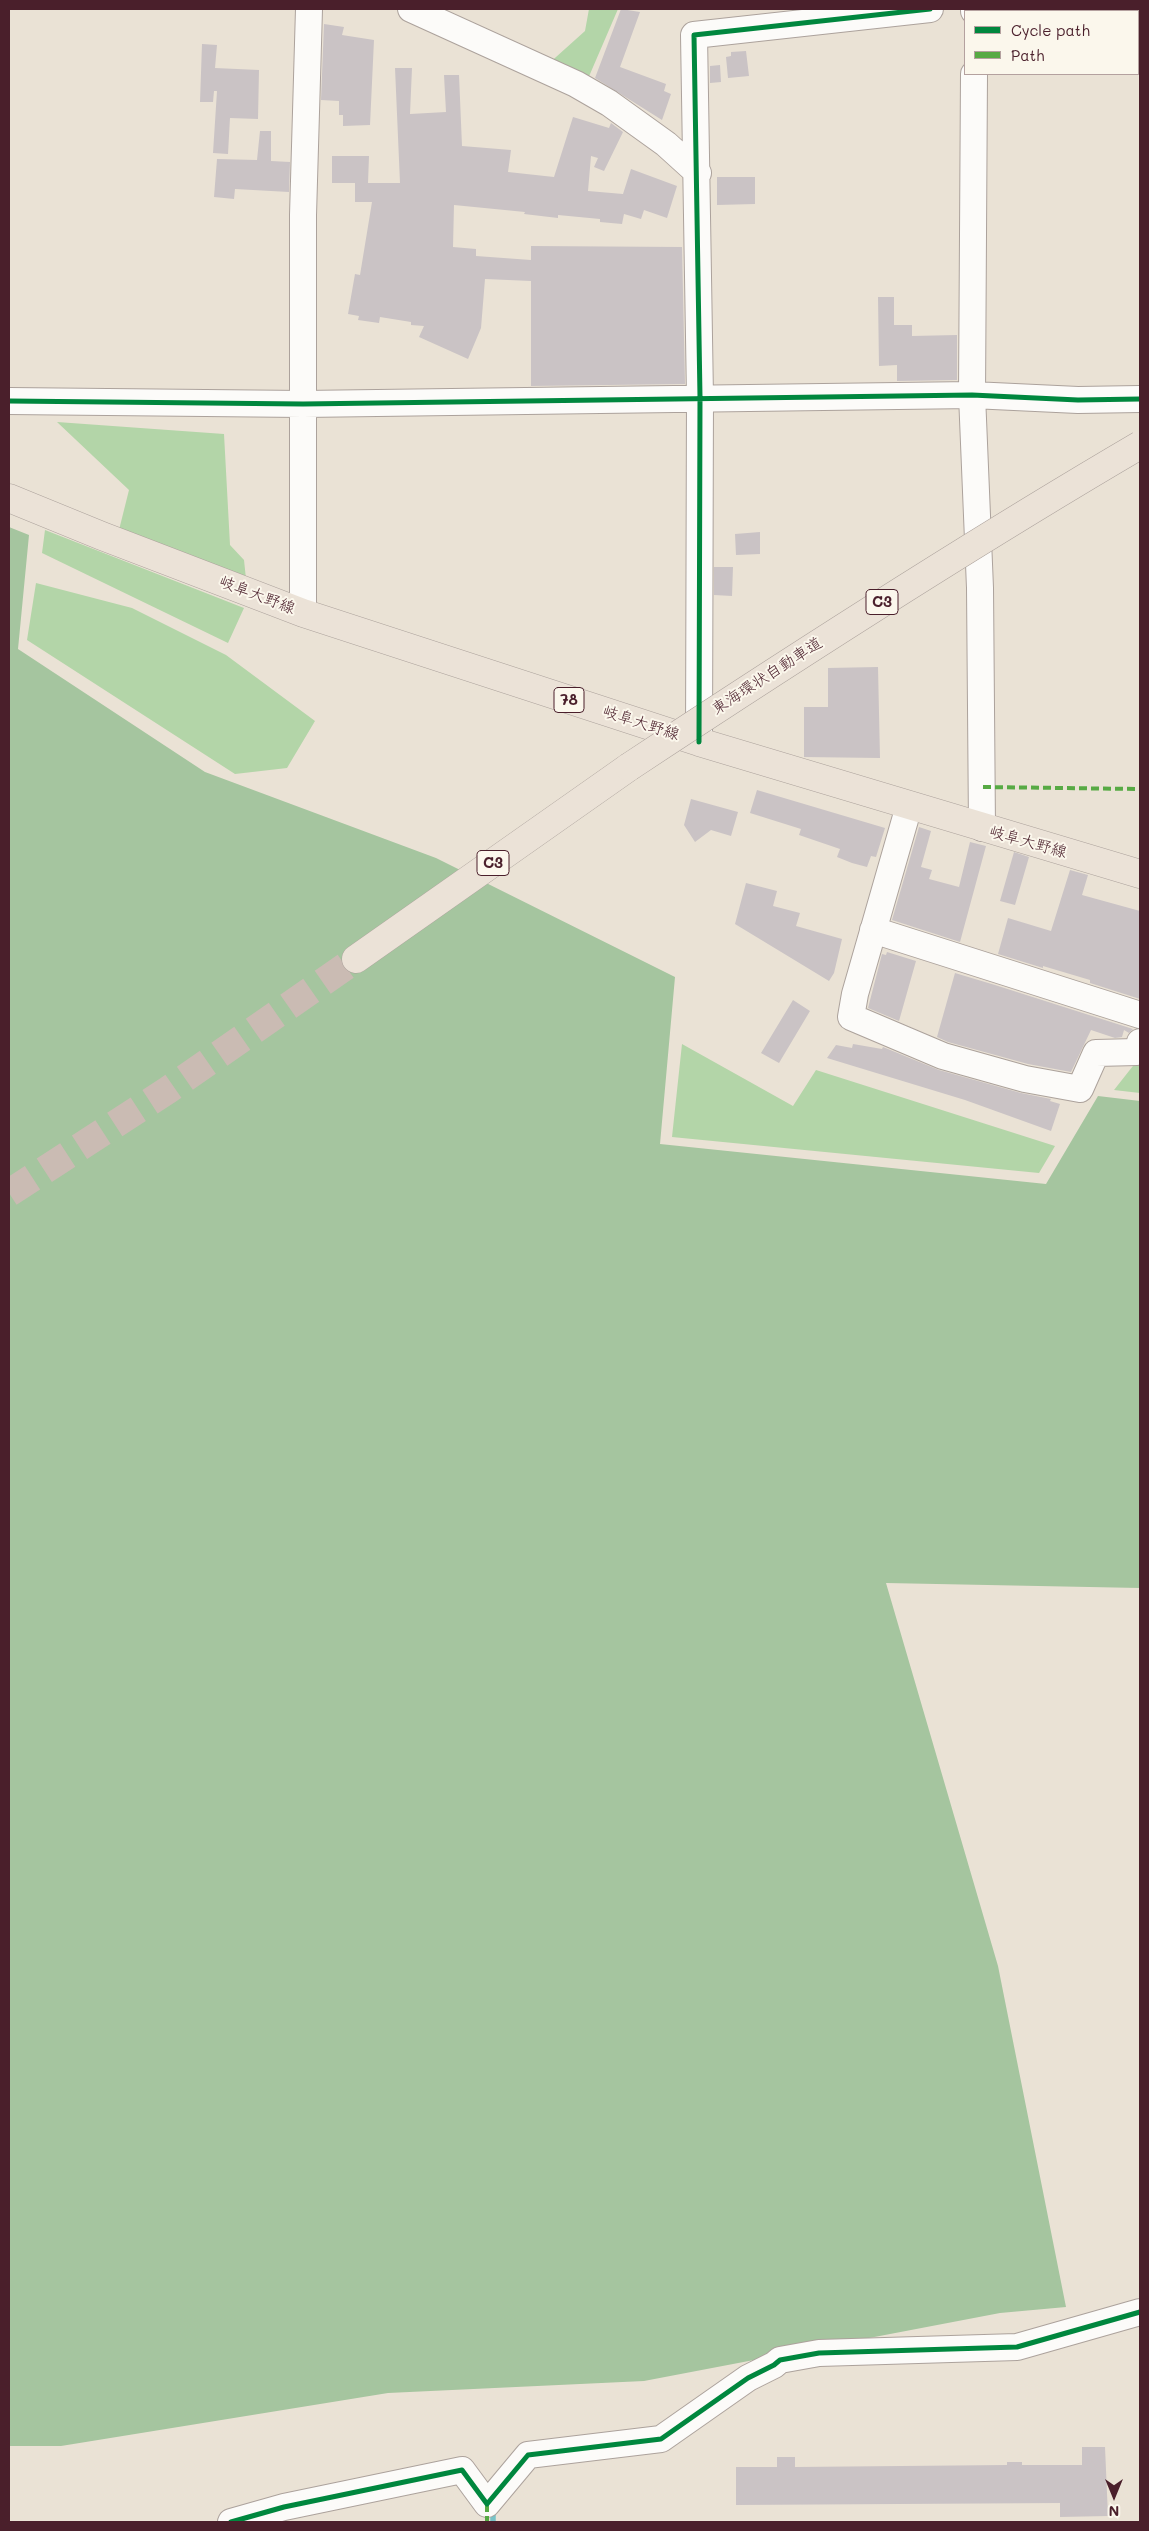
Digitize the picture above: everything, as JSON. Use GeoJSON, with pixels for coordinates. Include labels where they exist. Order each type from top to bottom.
{"type":"FeatureCollection","features":[{"type":"Feature","properties":{"kind":"main road","name":"東海環状自動車道"},"geometry":{"type":"LineString","coordinates":[[356,959],[629,767],[865,612],[1013,520],[1140,445]]}},
{"type":"Feature","properties":{"kind":"main road","name":"岐阜大野線"},"geometry":{"type":"LineString","coordinates":[[9,498],[102,536],[303,613],[699,742],[1140,874]]}},
{"type":"Feature","properties":{"kind":"street"},"geometry":{"type":"LineString","coordinates":[[303,613],[303,215],[309,9]]}},
{"type":"Feature","properties":{"kind":"street"},"geometry":{"type":"LineString","coordinates":[[411,9],[576,84],[610,103],[666,144],[698,173]]}},
{"type":"Feature","properties":{"kind":"street"},"geometry":{"type":"LineString","coordinates":[[699,742],[700,397],[698,173],[694,35],[930,9]]}},
{"type":"Feature","properties":{"kind":"street"},"geometry":{"type":"LineString","coordinates":[[974,75],[972,395],[980,588],[982,828]]}},
{"type":"Feature","properties":{"kind":"street"},"geometry":{"type":"LineString","coordinates":[[9,401],[303,404],[700,397],[972,395],[1078,400],[1140,399]]}},
{"type":"Feature","properties":{"kind":"street"},"geometry":{"type":"LineString","coordinates":[[908,806],[854,994],[851,1017],[943,1056],[1025,1079],[1080,1089],[1096,1053],[1137,1052],[1140,1042]]}},
{"type":"Feature","properties":{"kind":"street"},"geometry":{"type":"LineString","coordinates":[[873,930],[1140,1015]]}},
{"type":"Feature","properties":{"kind":"street"},"geometry":{"type":"LineString","coordinates":[[231,2522],[284,2507],[462,2470],[487,2504],[528,2455],[661,2439],[748,2378],[780,2360],[819,2353],[1018,2348],[1140,2312]]}},
{"type":"Feature","properties":{"kind":"green space"},"geometry":{"type":"Polygon","coordinates":[[[589,9],[618,9],[587,81],[546,66],[585,31],[589,9]]]}},
{"type":"Feature","properties":{"kind":"green space"},"geometry":{"type":"Polygon","coordinates":[[[57,422],[224,434],[230,545],[244,560],[246,579],[119,530],[129,490],[57,422]]]}},
{"type":"Feature","properties":{"kind":"green space"},"geometry":{"type":"Polygon","coordinates":[[[9,527],[29,535],[18,649],[205,772],[436,858],[675,977],[660,1144],[1046,1184],[1098,1096],[1140,1101],[1140,1588],[886,1583],[998,1966],[1066,2307],[1000,2313],[644,2381],[388,2393],[61,2446],[9,2446],[9,527]]]}},
{"type":"Feature","properties":{"kind":"green space"},"geometry":{"type":"Polygon","coordinates":[[[45,530],[244,608],[228,643],[42,553],[45,530]]]}},
{"type":"Feature","properties":{"kind":"green space"},"geometry":{"type":"Polygon","coordinates":[[[36,583],[132,608],[226,655],[315,721],[287,768],[235,774],[27,640],[36,583]]]}},
{"type":"Feature","properties":{"kind":"green space"},"geometry":{"type":"Polygon","coordinates":[[[682,1044],[793,1106],[816,1070],[1055,1146],[1039,1173],[672,1137],[682,1044]]]}},
{"type":"Feature","properties":{"kind":"green space"},"geometry":{"type":"Polygon","coordinates":[[[1140,1057],[1140,1093],[1114,1090],[1140,1057]]]}},
{"type":"Feature","properties":{"kind":"building"},"geometry":{"type":"Polygon","coordinates":[[[621,9],[640,12],[620,67],[666,84],[664,91],[671,94],[662,120],[595,78],[621,9]]]}},
{"type":"Feature","properties":{"kind":"building"},"geometry":{"type":"Polygon","coordinates":[[[324,24],[344,27],[342,35],[374,40],[370,125],[343,126],[343,115],[339,115],[339,101],[321,100],[324,24]]]}},
{"type":"Feature","properties":{"kind":"building"},"geometry":{"type":"Polygon","coordinates":[[[202,44],[217,45],[215,68],[259,70],[258,119],[230,118],[228,154],[213,153],[217,91],[214,91],[213,102],[200,102],[202,44]]]}},
{"type":"Feature","properties":{"kind":"building"},"geometry":{"type":"Polygon","coordinates":[[[746,51],[749,76],[728,78],[726,57],[731,56],[731,52],[746,51]]]}},
{"type":"Feature","properties":{"kind":"building"},"geometry":{"type":"Polygon","coordinates":[[[720,65],[721,82],[710,83],[710,66],[720,65]]]}},
{"type":"Feature","properties":{"kind":"building"},"geometry":{"type":"Polygon","coordinates":[[[395,68],[412,68],[410,114],[446,112],[444,75],[459,75],[462,146],[511,150],[508,172],[554,177],[573,117],[609,128],[611,123],[623,132],[604,171],[594,167],[598,158],[591,156],[588,191],[623,194],[631,169],[677,186],[667,218],[644,210],[641,219],[624,214],[622,224],[600,222],[600,219],[558,215],[558,218],[524,214],[525,212],[454,205],[453,247],[476,249],[476,256],[531,260],[531,246],[682,247],[685,384],[531,386],[531,281],[485,279],[481,328],[468,359],[419,337],[424,326],[411,325],[411,322],[380,317],[379,323],[358,320],[359,316],[348,314],[355,274],[360,275],[372,202],[355,202],[355,183],[332,183],[332,156],[369,156],[368,183],[400,183],[395,68]]]}},
{"type":"Feature","properties":{"kind":"building"},"geometry":{"type":"Polygon","coordinates":[[[260,131],[271,131],[271,161],[290,162],[289,192],[235,189],[234,199],[214,197],[217,159],[257,160],[260,131]]]}},
{"type":"Feature","properties":{"kind":"building"},"geometry":{"type":"Polygon","coordinates":[[[717,177],[755,177],[755,204],[717,205],[717,177]]]}},
{"type":"Feature","properties":{"kind":"building"},"geometry":{"type":"Polygon","coordinates":[[[878,297],[894,297],[894,325],[912,325],[912,336],[957,335],[957,380],[897,381],[897,365],[879,366],[878,297]]]}},
{"type":"Feature","properties":{"kind":"building"},"geometry":{"type":"Polygon","coordinates":[[[760,532],[760,554],[736,555],[735,534],[760,532]]]}},
{"type":"Feature","properties":{"kind":"building"},"geometry":{"type":"Polygon","coordinates":[[[714,567],[733,567],[732,596],[714,595],[714,567]]]}},
{"type":"Feature","properties":{"kind":"building"},"geometry":{"type":"Polygon","coordinates":[[[878,667],[880,758],[804,757],[804,707],[828,707],[828,668],[878,667]]]}},
{"type":"Feature","properties":{"kind":"building"},"geometry":{"type":"Polygon","coordinates":[[[757,790],[885,828],[876,857],[871,856],[867,867],[852,863],[837,857],[840,849],[799,835],[801,829],[750,813],[757,790]]]}},
{"type":"Feature","properties":{"kind":"building"},"geometry":{"type":"Polygon","coordinates":[[[691,799],[738,812],[731,836],[711,830],[695,842],[684,825],[691,799]]]}},
{"type":"Feature","properties":{"kind":"building"},"geometry":{"type":"Polygon","coordinates":[[[919,827],[931,831],[921,867],[932,870],[929,879],[959,887],[970,842],[986,846],[960,942],[892,920],[919,827]]]}},
{"type":"Feature","properties":{"kind":"building"},"geometry":{"type":"Polygon","coordinates":[[[1014,852],[1029,857],[1015,905],[1000,901],[1014,852]]]}},
{"type":"Feature","properties":{"kind":"building"},"geometry":{"type":"Polygon","coordinates":[[[1070,870],[1088,875],[1082,895],[1140,911],[1140,999],[1090,983],[1090,980],[998,954],[1008,918],[1051,931],[1070,870]]]}},
{"type":"Feature","properties":{"kind":"building"},"geometry":{"type":"Polygon","coordinates":[[[746,883],[777,891],[773,906],[800,913],[796,926],[842,939],[834,973],[829,981],[735,924],[746,883]]]}},
{"type":"Feature","properties":{"kind":"building"},"geometry":{"type":"Polygon","coordinates":[[[887,952],[916,961],[899,1021],[868,1008],[882,954],[886,955],[887,952]]]}},
{"type":"Feature","properties":{"kind":"building"},"geometry":{"type":"Polygon","coordinates":[[[955,973],[1133,1029],[1129,1033],[1124,1030],[1122,1037],[1115,1038],[1091,1030],[1071,1072],[1028,1064],[948,1042],[937,1037],[955,973]]]}},
{"type":"Feature","properties":{"kind":"building"},"geometry":{"type":"Polygon","coordinates":[[[793,1000],[810,1011],[779,1063],[761,1053],[793,1000]]]}},
{"type":"Feature","properties":{"kind":"building"},"geometry":{"type":"Polygon","coordinates":[[[853,1044],[882,1049],[883,1047],[939,1070],[1021,1093],[1051,1099],[1050,1101],[1060,1104],[1051,1131],[965,1100],[827,1058],[836,1045],[852,1048],[853,1044]]]}},
{"type":"Feature","properties":{"kind":"building"},"geometry":{"type":"Polygon","coordinates":[[[1082,2447],[1105,2447],[1108,2516],[1060,2517],[1060,2503],[736,2505],[736,2467],[777,2467],[777,2457],[795,2457],[795,2467],[1007,2465],[1007,2462],[1022,2462],[1022,2465],[1082,2465],[1082,2447]]]}},
{"type":"Feature","properties":{"kind":"waterway"},"geometry":{"type":"LineString","coordinates":[[493,2509],[493,2522]]}},
{"type":"Feature","properties":{"kind":"tunnel"},"geometry":{"type":"LineString","coordinates":[[9,1193],[168,1090],[356,959]]}},
{"type":"Feature","properties":{"kind":"marked path"},"geometry":{"type":"LineString","coordinates":[[983,787],[1140,789]]}},
{"type":"Feature","properties":{"kind":"marked path"},"geometry":{"type":"LineString","coordinates":[[487,2504],[487,2522]]}},
{"type":"Feature","properties":{"kind":"cycle path"},"geometry":{"type":"LineString","coordinates":[[699,742],[700,397],[694,35],[930,9]]}},
{"type":"Feature","properties":{"kind":"cycle path"},"geometry":{"type":"LineString","coordinates":[[9,401],[303,404],[972,395],[1078,400],[1140,399]]}},
{"type":"Feature","properties":{"kind":"cycle path"},"geometry":{"type":"LineString","coordinates":[[231,2522],[284,2507],[462,2470],[487,2504],[528,2455],[661,2439],[748,2378],[780,2360],[819,2353],[1017,2347],[1140,2312]]}}]}
